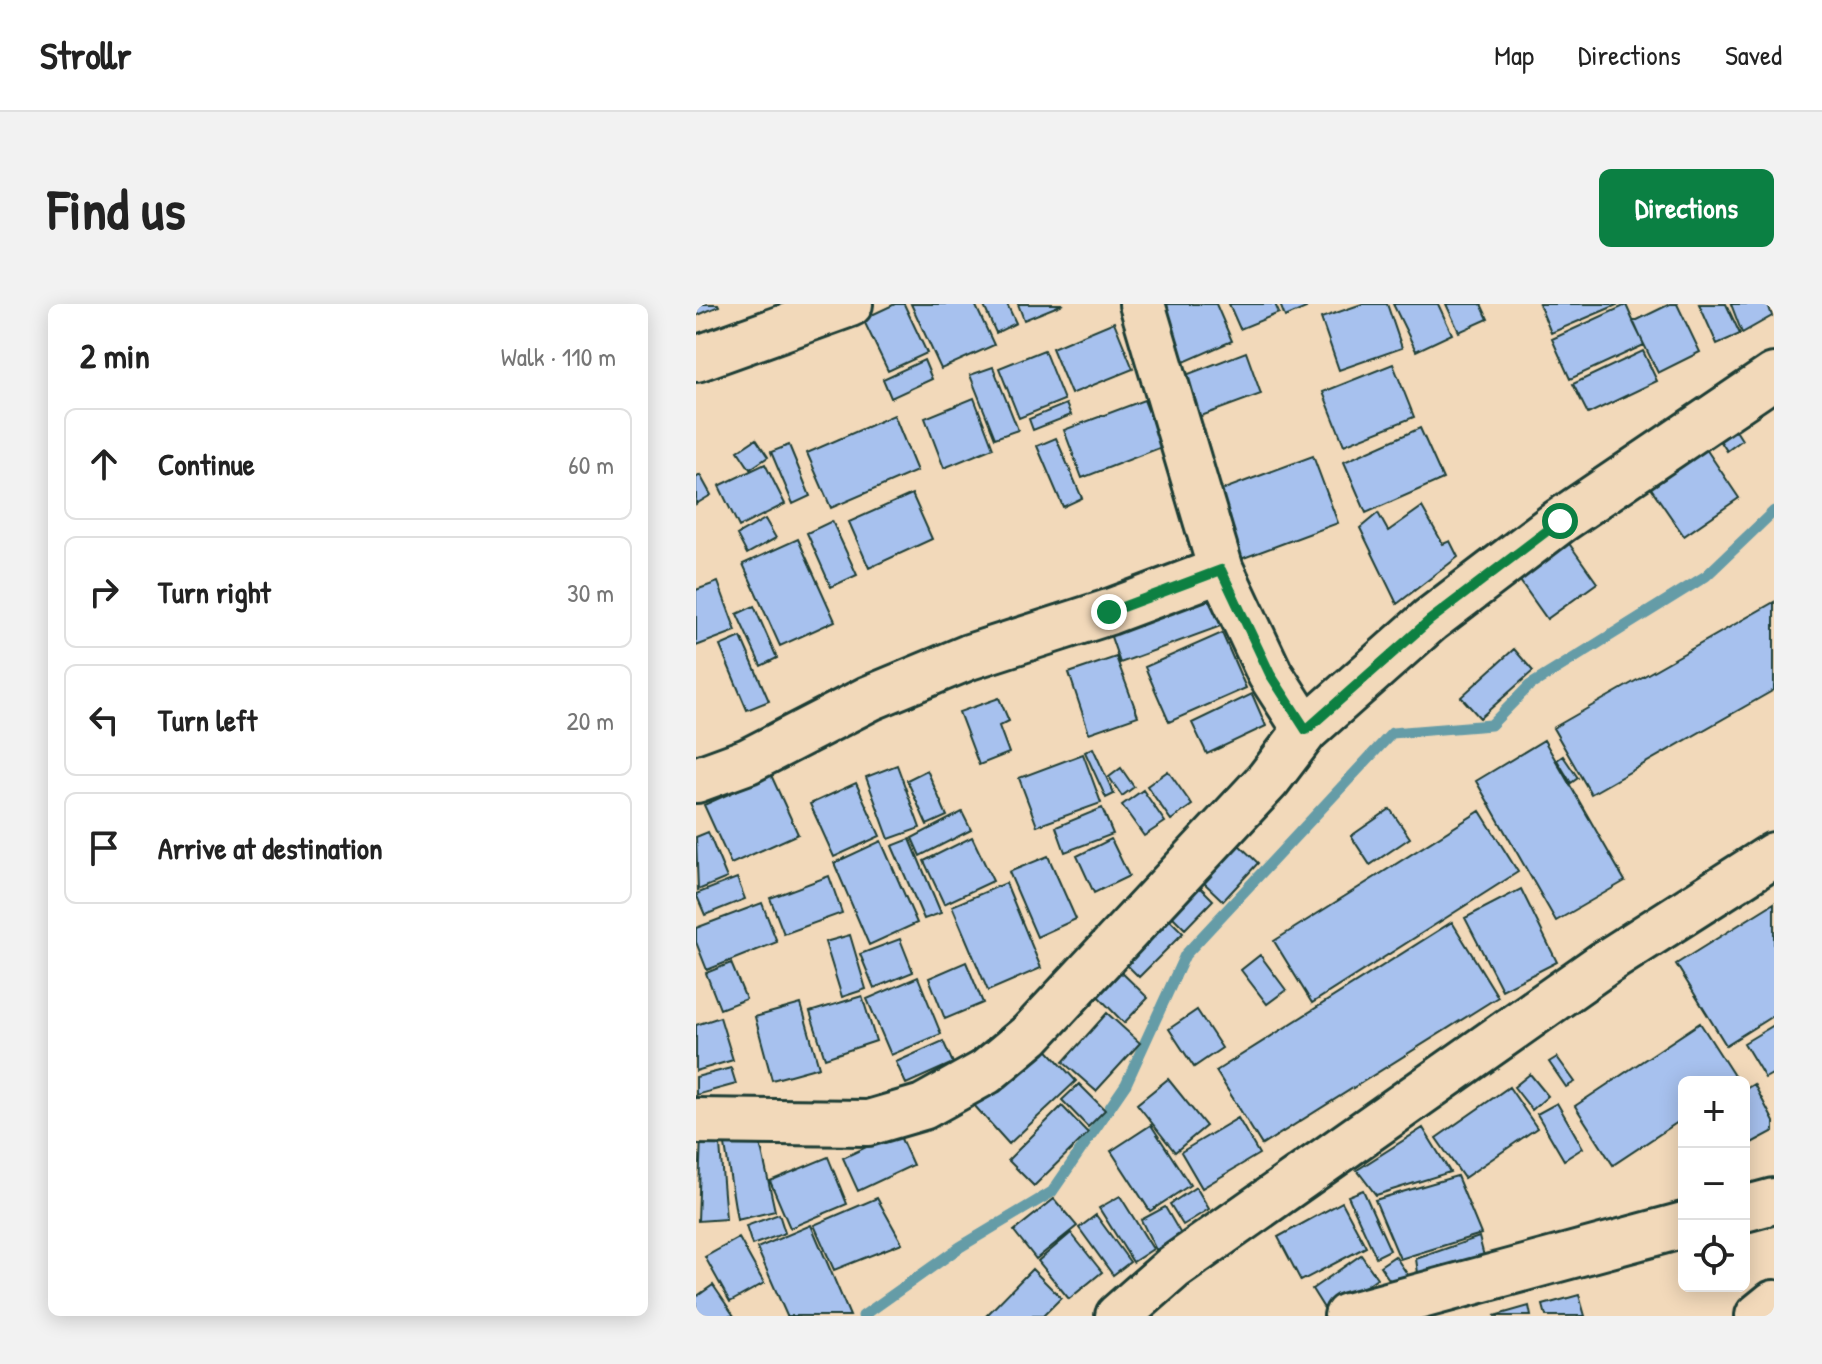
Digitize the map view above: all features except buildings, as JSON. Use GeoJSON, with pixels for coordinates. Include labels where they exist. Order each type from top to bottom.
{"type":"FeatureCollection","features":[{"type":"Feature","properties":{"kind":"street"},"geometry":{"type":"LineString","coordinates":[[696,359],[850,304]]}},
{"type":"Feature","properties":{"kind":"street"},"geometry":{"type":"LineString","coordinates":[[1142,304],[1221,570],[1270,674],[1306,730]]}},
{"type":"Feature","properties":{"kind":"street"},"geometry":{"type":"LineString","coordinates":[[696,1121],[868,1123],[923,1107],[986,1072],[1030,1035],[1268,780],[1306,730],[1430,620],[1560,521],[1774,376]]}},
{"type":"Feature","properties":{"kind":"street"},"geometry":{"type":"LineString","coordinates":[[696,780],[748,761],[870,698],[969,657],[1109,612],[1221,570]]}},
{"type":"Feature","properties":{"kind":"street"},"geometry":{"type":"LineString","coordinates":[[1118,1316],[1174,1267],[1579,981],[1774,855]]}},
{"type":"Feature","properties":{"kind":"street"},"geometry":{"type":"LineString","coordinates":[[1750,1207],[1774,1201]]}},
{"type":"Feature","properties":{"kind":"street"},"geometry":{"type":"LineString","coordinates":[[1347,1316],[1678,1227]]}},
{"type":"Feature","properties":{"kind":"street"},"geometry":{"type":"LineString","coordinates":[[1758,1316],[1774,1303]]}},
{"type":"Feature","properties":{"kind":"waterway"},"geometry":{"type":"LineString","coordinates":[[863,1316],[960,1247],[1052,1192],[1126,1084],[1185,955],[1392,733],[1491,725],[1529,686],[1706,576],[1774,511]]}},
{"type":"Feature","properties":{"kind":"route"},"geometry":{"type":"LineString","coordinates":[[1109,612],[1221,570],[1270,674],[1306,730],[1430,620],[1560,521]]}}]}
